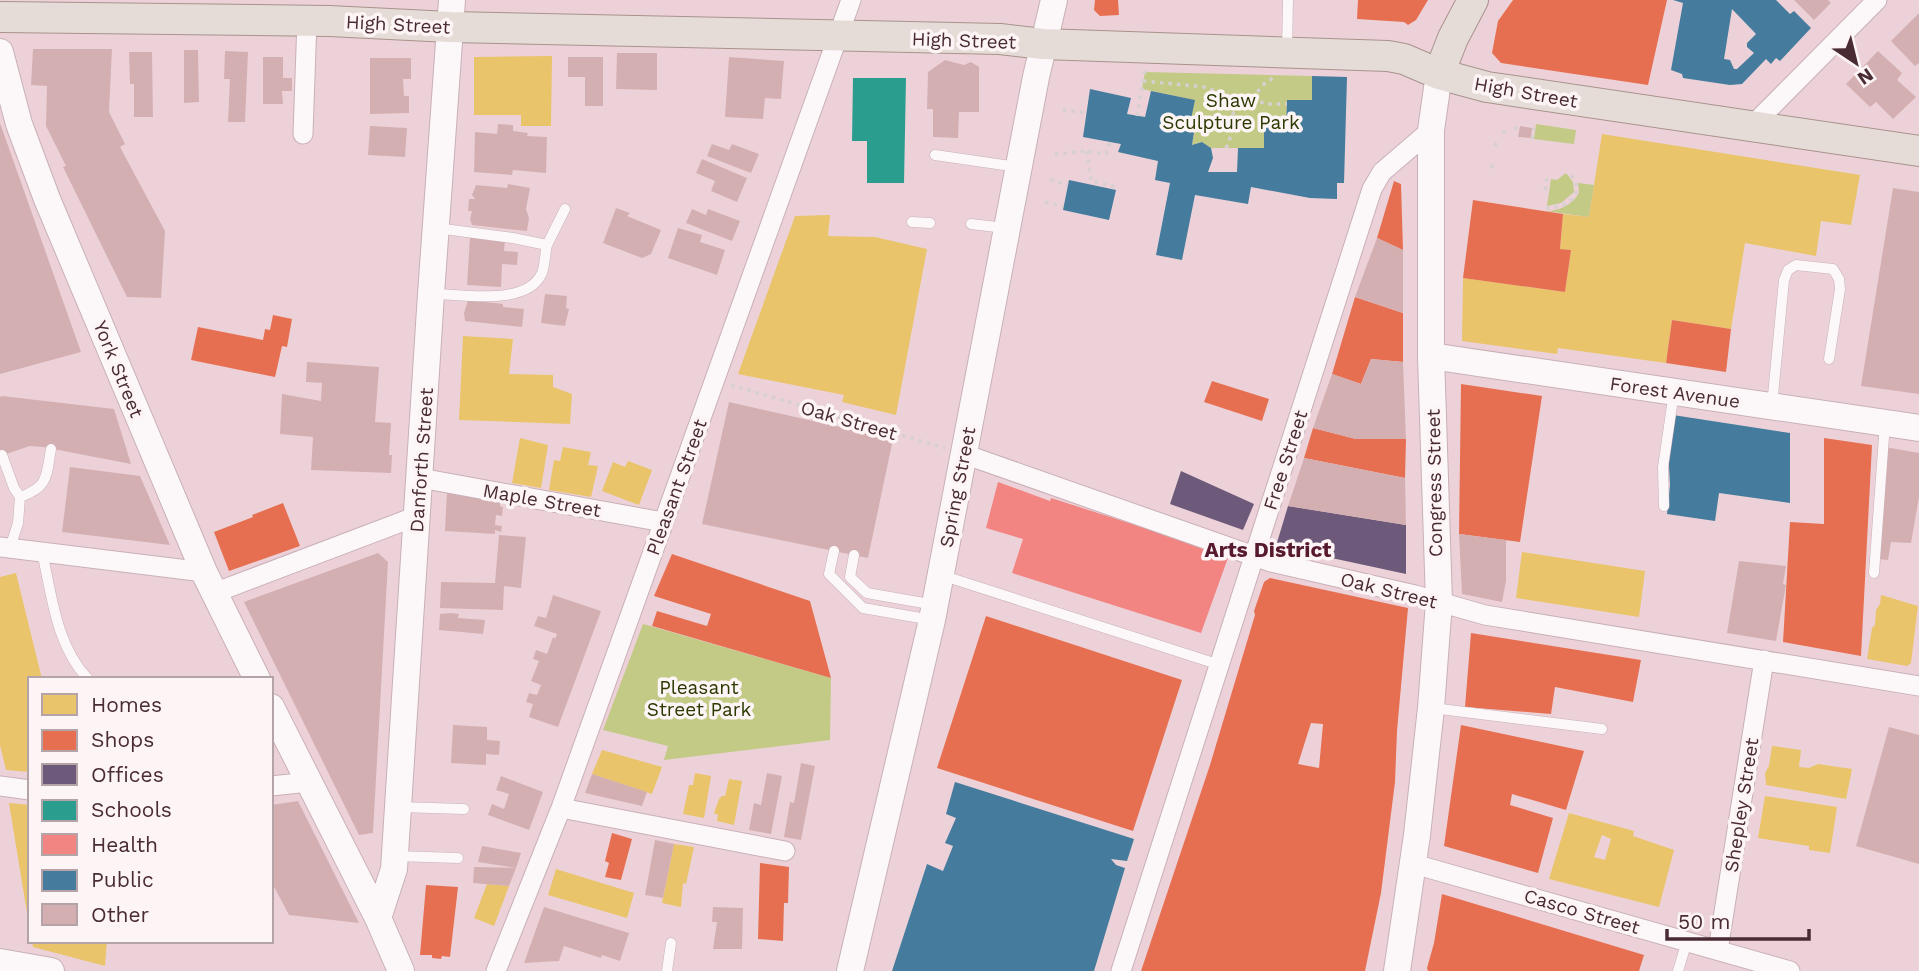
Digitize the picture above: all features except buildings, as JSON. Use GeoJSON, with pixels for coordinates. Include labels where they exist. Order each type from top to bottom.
{"type":"FeatureCollection","features":[{"type":"Feature","properties":{"kind":"main road","name":"Congress Street"},"geometry":{"type":"LineString","coordinates":[[1439,75],[1453,38],[1473,0]]}},
{"type":"Feature","properties":{"kind":"main road","name":"High Street"},"geometry":{"type":"LineString","coordinates":[[0,17],[322,17],[451,13],[838,36],[1000,39],[1282,61],[1388,56],[1439,75],[1487,87],[1919,151]]}},
{"type":"Feature","properties":{"kind":"street","name":"Pleasant Street"},"geometry":{"type":"LineString","coordinates":[[496,971],[561,808],[850,0]]}},
{"type":"Feature","properties":{"kind":"street","name":"Spring Street"},"geometry":{"type":"LineString","coordinates":[[850,971],[934,612],[1043,44],[1054,0]]}},
{"type":"Feature","properties":{"kind":"street"},"geometry":{"type":"LineString","coordinates":[[1750,128],[1876,0]]}},
{"type":"Feature","properties":{"kind":"street","name":"Danforth Street"},"geometry":{"type":"LineString","coordinates":[[378,918],[394,869],[430,294],[451,13]]}},
{"type":"Feature","properties":{"kind":"street"},"geometry":{"type":"LineString","coordinates":[[303,134],[322,17]]}},
{"type":"Feature","properties":{"kind":"street","name":"York Street"},"geometry":{"type":"LineString","coordinates":[[0,52],[30,158],[209,583],[256,677]]}},
{"type":"Feature","properties":{"kind":"street","name":"Congress Street"},"geometry":{"type":"LineString","coordinates":[[1397,971],[1414,864],[1431,708],[1439,602],[1431,356],[1431,130],[1439,75]]}},
{"type":"Feature","properties":{"kind":"street","name":"Free Street"},"geometry":{"type":"LineString","coordinates":[[1121,971],[1372,189],[1382,172],[1431,130]]}},
{"type":"Feature","properties":{"kind":"street","name":"Forest Avenue"},"geometry":{"type":"LineString","coordinates":[[1431,356],[1919,428]]}},
{"type":"Feature","properties":{"kind":"street","name":"Oak Street"},"geometry":{"type":"LineString","coordinates":[[964,454],[1271,562],[1485,615],[1919,686]]}},
{"type":"Feature","properties":{"kind":"street","name":"Maple Street"},"geometry":{"type":"LineString","coordinates":[[420,478],[663,522]]}},
{"type":"Feature","properties":{"kind":"street"},"geometry":{"type":"LineString","coordinates":[[5,548],[41,552],[209,583],[417,516]]}},
{"type":"Feature","properties":{"kind":"street","name":"Shepley Street"},"geometry":{"type":"LineString","coordinates":[[1718,950],[1764,660]]}},
{"type":"Feature","properties":{"kind":"street"},"geometry":{"type":"LineString","coordinates":[[273,711],[378,918],[401,971]]}},
{"type":"Feature","properties":{"kind":"street"},"geometry":{"type":"LineString","coordinates":[[273,786],[309,782]]}},
{"type":"Feature","properties":{"kind":"street"},"geometry":{"type":"LineString","coordinates":[[0,786],[28,790]]}},
{"type":"Feature","properties":{"kind":"street"},"geometry":{"type":"LineString","coordinates":[[561,808],[785,851]]}},
{"type":"Feature","properties":{"kind":"street","name":"Casco Street"},"geometry":{"type":"LineString","coordinates":[[1414,864],[1718,950],[1739,964],[1790,971]]}},
{"type":"Feature","properties":{"kind":"street"},"geometry":{"type":"LineString","coordinates":[[0,962],[51,971]]}},
{"type":"Feature","properties":{"kind":"lane"},"geometry":{"type":"LineString","coordinates":[[1282,61],[1288,0]]}},
{"type":"Feature","properties":{"kind":"lane"},"geometry":{"type":"LineString","coordinates":[[935,155],[1019,167]]}},
{"type":"Feature","properties":{"kind":"lane"},"geometry":{"type":"LineString","coordinates":[[430,294],[508,296],[525,289],[541,274],[547,245],[565,209]]}},
{"type":"Feature","properties":{"kind":"lane"},"geometry":{"type":"LineString","coordinates":[[912,222],[930,223]]}},
{"type":"Feature","properties":{"kind":"lane"},"geometry":{"type":"LineString","coordinates":[[971,224],[1007,228]]}},
{"type":"Feature","properties":{"kind":"lane"},"geometry":{"type":"LineString","coordinates":[[436,228],[547,245]]}},
{"type":"Feature","properties":{"kind":"lane"},"geometry":{"type":"LineString","coordinates":[[1772,406],[1784,280],[1788,270],[1796,265],[1833,270],[1839,279],[1840,289],[1829,359]]}},
{"type":"Feature","properties":{"kind":"lane"},"geometry":{"type":"LineString","coordinates":[[1664,506],[1663,467],[1674,392]]}},
{"type":"Feature","properties":{"kind":"lane"},"geometry":{"type":"LineString","coordinates":[[1874,573],[1885,423]]}},
{"type":"Feature","properties":{"kind":"lane"},"geometry":{"type":"LineString","coordinates":[[20,497],[35,492],[45,483],[51,449]]}},
{"type":"Feature","properties":{"kind":"lane"},"geometry":{"type":"LineString","coordinates":[[2,455],[20,497],[18,523],[5,548]]}},
{"type":"Feature","properties":{"kind":"lane"},"geometry":{"type":"LineString","coordinates":[[834,551],[829,574],[863,608],[934,612]]}},
{"type":"Feature","properties":{"kind":"lane"},"geometry":{"type":"LineString","coordinates":[[41,552],[64,646],[86,677]]}},
{"type":"Feature","properties":{"kind":"lane"},"geometry":{"type":"LineString","coordinates":[[854,555],[850,577],[867,593],[934,612]]}},
{"type":"Feature","properties":{"kind":"lane"},"geometry":{"type":"LineString","coordinates":[[940,575],[1220,665]]}},
{"type":"Feature","properties":{"kind":"lane"},"geometry":{"type":"LineString","coordinates":[[1431,708],[1602,729]]}},
{"type":"Feature","properties":{"kind":"lane"},"geometry":{"type":"LineString","coordinates":[[398,807],[464,809]]}},
{"type":"Feature","properties":{"kind":"lane"},"geometry":{"type":"LineString","coordinates":[[395,856],[458,858]]}},
{"type":"Feature","properties":{"kind":"lane"},"geometry":{"type":"LineString","coordinates":[[1678,971],[1687,941]]}},
{"type":"Feature","properties":{"kind":"lane"},"geometry":{"type":"LineString","coordinates":[[667,971],[671,943]]}},
{"type":"Feature","properties":{"kind":"path"},"geometry":{"type":"LineString","coordinates":[[1143,81],[1204,87],[1238,99],[1254,96],[1278,74],[1282,61]]}},
{"type":"Feature","properties":{"kind":"path"},"geometry":{"type":"LineString","coordinates":[[1137,116],[1145,68]]}},
{"type":"Feature","properties":{"kind":"path"},"geometry":{"type":"LineString","coordinates":[[1254,96],[1264,104],[1287,104]]}},
{"type":"Feature","properties":{"kind":"path"},"geometry":{"type":"LineString","coordinates":[[1226,148],[1232,130],[1233,108],[1238,99]]}},
{"type":"Feature","properties":{"kind":"path"},"geometry":{"type":"LineString","coordinates":[[1063,110],[1087,113]]}},
{"type":"Feature","properties":{"kind":"path"},"geometry":{"type":"LineString","coordinates":[[1532,139],[1534,128]]}},
{"type":"Feature","properties":{"kind":"path"},"geometry":{"type":"LineString","coordinates":[[1055,154],[1087,151],[1106,154],[1110,142]]}},
{"type":"Feature","properties":{"kind":"path"},"geometry":{"type":"LineString","coordinates":[[1087,151],[1091,181],[1115,187]]}},
{"type":"Feature","properties":{"kind":"path"},"geometry":{"type":"LineString","coordinates":[[1546,208],[1562,206],[1574,196],[1577,183],[1568,172]]}},
{"type":"Feature","properties":{"kind":"path"},"geometry":{"type":"LineString","coordinates":[[1545,190],[1547,178]]}},
{"type":"Feature","properties":{"kind":"path"},"geometry":{"type":"LineString","coordinates":[[1050,180],[1068,184]]}},
{"type":"Feature","properties":{"kind":"path"},"geometry":{"type":"LineString","coordinates":[[1045,202],[1063,206]]}},
{"type":"Feature","properties":{"kind":"path","name":"Oak Street"},"geometry":{"type":"LineString","coordinates":[[715,380],[964,454]]}},
{"type":"Feature","properties":{"kind":"green space","name":"Shaw Sculpture Park"},"geometry":{"type":"Polygon","coordinates":[[[1145,72],[1312,76],[1312,100],[1287,100],[1286,127],[1265,126],[1264,148],[1211,148],[1202,142],[1192,145],[1196,120],[1191,119],[1194,100],[1142,89],[1145,72]]]}},
{"type":"Feature","properties":{"kind":"green space"},"geometry":{"type":"Polygon","coordinates":[[[1536,124],[1576,130],[1574,144],[1534,139],[1536,124]]]}},
{"type":"Feature","properties":{"kind":"green space"},"geometry":{"type":"Polygon","coordinates":[[[1566,173],[1573,182],[1574,192],[1561,203],[1547,206],[1551,179],[1557,180],[1566,173]]]}},
{"type":"Feature","properties":{"kind":"green space"},"geometry":{"type":"Polygon","coordinates":[[[1578,183],[1594,185],[1589,217],[1546,211],[1556,210],[1573,201],[1579,193],[1578,183]]]}},
{"type":"Feature","properties":{"kind":"green space","name":"Pleasant Street Park"},"geometry":{"type":"Polygon","coordinates":[[[643,624],[831,678],[830,740],[664,760],[668,746],[603,730],[643,624]]]}},
{"type":"Feature","properties":{"kind":"district","name":"Arts District"},"geometry":{"type":"Point","coordinates":[1268,550]}}]}
